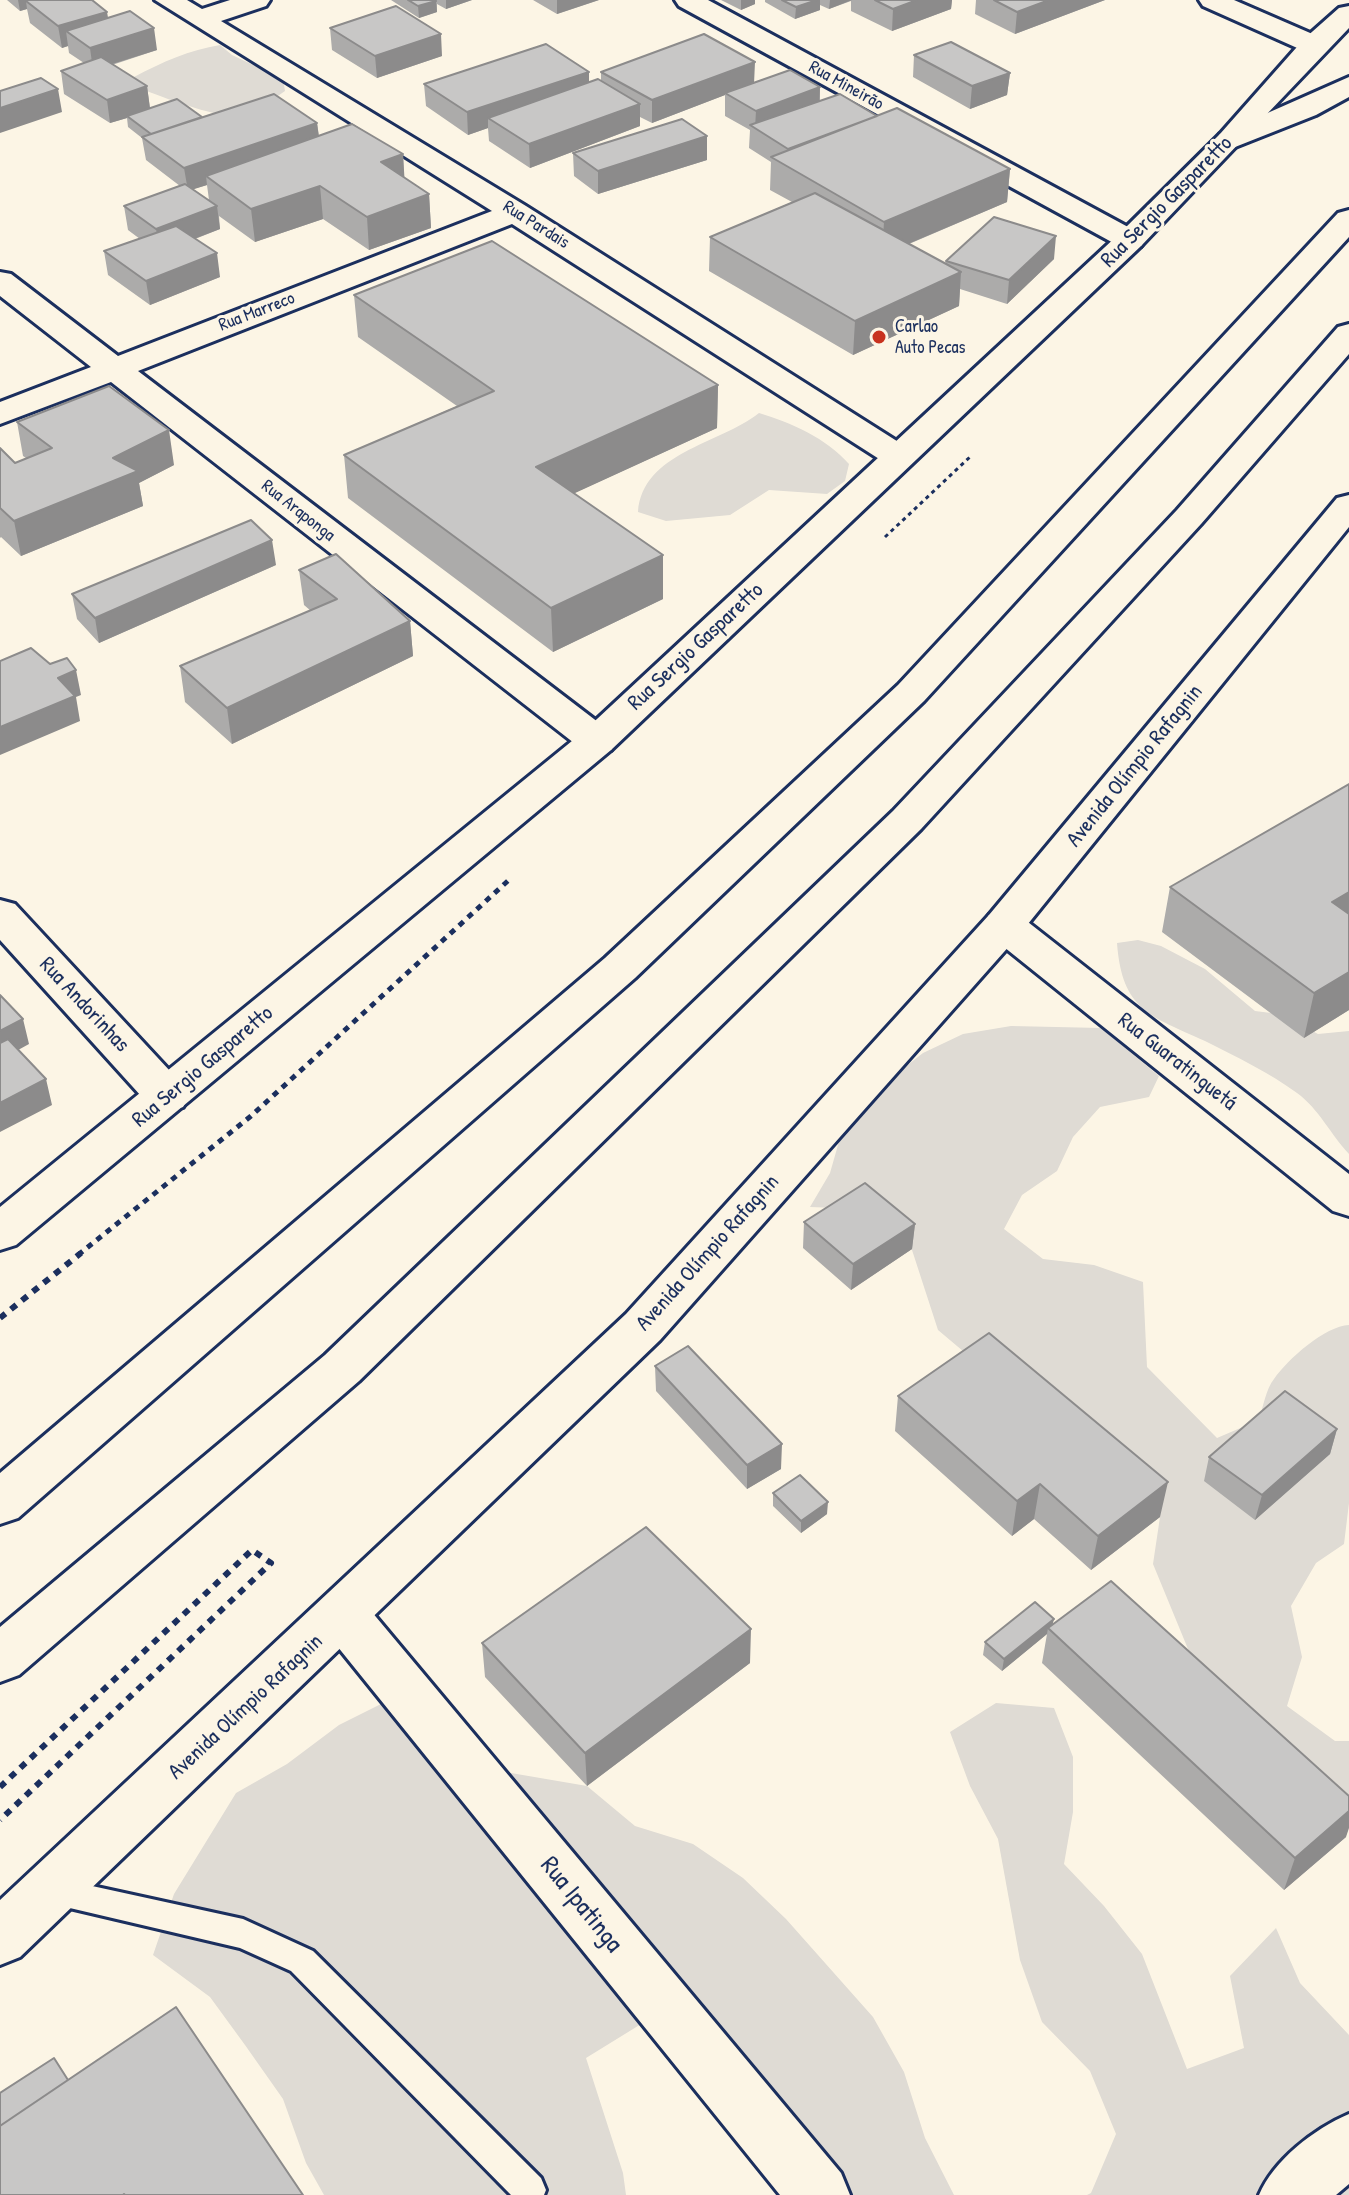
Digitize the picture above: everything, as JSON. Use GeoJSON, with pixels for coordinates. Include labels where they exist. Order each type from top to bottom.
{"type":"FeatureCollection","features":[{"type":"Feature","properties":{"kind":"main road","name":"Rua Pardais"},"geometry":{"type":"LineString","coordinates":[[168,0],[515,212],[899,457]]}},
{"type":"Feature","properties":{"kind":"main road"},"geometry":{"type":"LineString","coordinates":[[199,19],[257,0]]}},
{"type":"Feature","properties":{"kind":"main road","name":"Rua Mineirão"},"geometry":{"type":"LineString","coordinates":[[688,0],[1130,240]]}},
{"type":"Feature","properties":{"kind":"main road"},"geometry":{"type":"LineString","coordinates":[[1212,0],[1314,45]]}},
{"type":"Feature","properties":{"kind":"main road","name":"Rua Sergio Gasparetto"},"geometry":{"type":"LineString","coordinates":[[0,1233],[597,741],[1130,240],[1230,140],[1314,45],[1349,14]]}},
{"type":"Feature","properties":{"kind":"main road"},"geometry":{"type":"LineString","coordinates":[[1230,140],[1306,109],[1349,85]]}},
{"type":"Feature","properties":{"kind":"main road","name":"Rua Marreco"},"geometry":{"type":"LineString","coordinates":[[0,414],[515,212]]}},
{"type":"Feature","properties":{"kind":"main road"},"geometry":{"type":"LineString","coordinates":[[0,1503],[620,968],[911,693],[1349,219]]}},
{"type":"Feature","properties":{"kind":"main road","name":"Rua Araponga"},"geometry":{"type":"LineString","coordinates":[[0,281],[597,741]]}},
{"type":"Feature","properties":{"kind":"main road"},"geometry":{"type":"LineString","coordinates":[[0,1659],[342,1368],[907,820],[1189,517],[1349,334]]}},
{"type":"Feature","properties":{"kind":"main road","name":"Avenida Olímpio Rafagnin"},"geometry":{"type":"LineString","coordinates":[[0,1938],[643,1327],[1004,925],[1349,505]]}},
{"type":"Feature","properties":{"kind":"main road","name":"Rua Andorinhas"},"geometry":{"type":"LineString","coordinates":[[0,914],[167,1096]]}},
{"type":"Feature","properties":{"kind":"main road","name":"Rua Guaratinguetá"},"geometry":{"type":"LineString","coordinates":[[1004,925],[1349,1199]]}},
{"type":"Feature","properties":{"kind":"main road","name":"Rua Ipatinga"},"geometry":{"type":"LineString","coordinates":[[343,1615],[819,2195]]}},
{"type":"Feature","properties":{"kind":"main road"},"geometry":{"type":"LineString","coordinates":[[1290,2195],[1349,2144]]}},
{"type":"Feature","properties":{"kind":"lane"},"geometry":{"type":"LineString","coordinates":[[51,1891],[243,1934],[302,1961],[529,2190]]}},
{"type":"Feature","properties":{"kind":"path"},"geometry":{"type":"LineString","coordinates":[[0,1787],[252,1550],[271,1563],[0,1820]]}},
{"type":"Feature","properties":{"kind":"shaded area"},"geometry":{"type":"Polygon","coordinates":[[[220,45],[232,55],[283,79],[285,91],[258,107],[227,115],[138,87],[134,77],[187,53],[220,45]]]}},
{"type":"Feature","properties":{"kind":"shaded area"},"geometry":{"type":"Polygon","coordinates":[[[759,413],[796,427],[830,446],[849,464],[845,481],[827,494],[769,490],[730,515],[666,521],[638,512],[643,492],[653,476],[668,463],[759,413]]]}},
{"type":"Feature","properties":{"kind":"shaded area"},"geometry":{"type":"Polygon","coordinates":[[[1138,940],[1161,946],[1205,969],[1255,1011],[1279,1014],[1318,1034],[1349,1031],[1349,1154],[1297,1093],[1252,1065],[1169,1025],[1143,1008],[1125,983],[1117,943],[1138,940]]]}},
{"type":"Feature","properties":{"kind":"shaded area"},"geometry":{"type":"Polygon","coordinates":[[[1011,1026],[1101,1028],[1159,1076],[1149,1097],[1100,1107],[1073,1137],[1057,1171],[1022,1195],[1004,1229],[1043,1259],[1094,1265],[1143,1282],[1147,1367],[1217,1438],[1259,1420],[1271,1383],[1288,1362],[1318,1337],[1349,1325],[1349,1503],[1344,1544],[1316,1563],[1291,1606],[1302,1657],[1287,1706],[1335,1741],[1349,1741],[1349,1808],[1195,1666],[1153,1564],[1160,1517],[938,1330],[912,1250],[901,1239],[863,1209],[810,1207],[830,1173],[840,1138],[891,1078],[923,1053],[963,1034],[1011,1026]]]}},
{"type":"Feature","properties":{"kind":"shaded area"},"geometry":{"type":"Polygon","coordinates":[[[393,1698],[470,1766],[587,1786],[635,1826],[693,1844],[743,1878],[786,1919],[873,2017],[904,2072],[925,2138],[954,2195],[786,2195],[646,2021],[586,2058],[623,2173],[626,2195],[324,2195],[306,2163],[283,2099],[245,2045],[210,1997],[153,1955],[174,1894],[236,1793],[287,1764],[339,1725],[393,1698]]]}},
{"type":"Feature","properties":{"kind":"shaded area"},"geometry":{"type":"Polygon","coordinates":[[[996,1703],[1054,1708],[1073,1757],[1073,1812],[1064,1864],[1104,1906],[1142,1954],[1187,2069],[1244,2048],[1230,1976],[1276,1928],[1300,1983],[1349,2035],[1349,2195],[1087,2195],[1091,2193],[1116,2134],[1090,2071],[1042,2022],[1020,1960],[998,1839],[970,1786],[950,1732],[996,1703]]]}},
{"type":"Feature","properties":{"kind":"building"},"geometry":{"type":"Polygon","coordinates":[[[28,0],[92,0],[107,12],[58,26],[28,0]]]}},
{"type":"Feature","properties":{"kind":"building"},"geometry":{"type":"Polygon","coordinates":[[[408,0],[435,0],[436,1],[418,6],[408,0]]]}},
{"type":"Feature","properties":{"kind":"building"},"geometry":{"type":"Polygon","coordinates":[[[782,0],[817,0],[796,7],[782,0]]]}},
{"type":"Feature","properties":{"kind":"building"},"geometry":{"type":"Polygon","coordinates":[[[875,0],[917,0],[893,9],[875,0]]]}},
{"type":"Feature","properties":{"kind":"building"},"geometry":{"type":"Polygon","coordinates":[[[994,0],[1049,0],[1017,12],[994,0]]]}},
{"type":"Feature","properties":{"kind":"building"},"geometry":{"type":"Polygon","coordinates":[[[396,6],[441,34],[375,56],[330,28],[396,6]]]}},
{"type":"Feature","properties":{"kind":"building"},"geometry":{"type":"Polygon","coordinates":[[[130,11],[154,28],[90,48],[66,31],[130,11]]]}},
{"type":"Feature","properties":{"kind":"building"},"geometry":{"type":"Polygon","coordinates":[[[704,34],[755,62],[652,100],[601,72],[704,34]]]}},
{"type":"Feature","properties":{"kind":"building"},"geometry":{"type":"Polygon","coordinates":[[[951,42],[1010,73],[972,86],[914,55],[951,42]]]}},
{"type":"Feature","properties":{"kind":"building"},"geometry":{"type":"Polygon","coordinates":[[[546,44],[589,72],[467,112],[424,84],[546,44]]]}},
{"type":"Feature","properties":{"kind":"building"},"geometry":{"type":"Polygon","coordinates":[[[101,57],[147,86],[107,100],[61,71],[101,57]]]}},
{"type":"Feature","properties":{"kind":"building"},"geometry":{"type":"Polygon","coordinates":[[[790,70],[820,87],[756,111],[725,93],[790,70]]]}},
{"type":"Feature","properties":{"kind":"building"},"geometry":{"type":"Polygon","coordinates":[[[41,78],[58,89],[0,108],[0,91],[41,78]]]}},
{"type":"Feature","properties":{"kind":"building"},"geometry":{"type":"Polygon","coordinates":[[[598,79],[640,104],[529,144],[488,118],[598,79]]]}},
{"type":"Feature","properties":{"kind":"building"},"geometry":{"type":"Polygon","coordinates":[[[274,94],[317,123],[184,168],[142,137],[274,94]]]}},
{"type":"Feature","properties":{"kind":"building"},"geometry":{"type":"Polygon","coordinates":[[[840,94],[877,116],[788,149],[750,125],[840,94]]]}},
{"type":"Feature","properties":{"kind":"building"},"geometry":{"type":"Polygon","coordinates":[[[177,99],[202,117],[151,134],[127,116],[177,99]]]}},
{"type":"Feature","properties":{"kind":"building"},"geometry":{"type":"Polygon","coordinates":[[[897,108],[1010,169],[884,222],[771,157],[897,108]]]}},
{"type":"Feature","properties":{"kind":"building"},"geometry":{"type":"Polygon","coordinates":[[[682,119],[707,136],[598,171],[573,153],[682,119]]]}},
{"type":"Feature","properties":{"kind":"building"},"geometry":{"type":"Polygon","coordinates":[[[352,124],[403,154],[381,162],[429,194],[367,217],[320,186],[251,209],[206,176],[352,124]]]}},
{"type":"Feature","properties":{"kind":"building"},"geometry":{"type":"Polygon","coordinates":[[[185,184],[217,206],[156,229],[124,206],[185,184]]]}},
{"type":"Feature","properties":{"kind":"building"},"geometry":{"type":"Polygon","coordinates":[[[815,193],[961,272],[855,321],[710,237],[815,193]]]}},
{"type":"Feature","properties":{"kind":"building"},"geometry":{"type":"Polygon","coordinates":[[[994,217],[1056,236],[1009,280],[946,261],[994,217]]]}},
{"type":"Feature","properties":{"kind":"building"},"geometry":{"type":"Polygon","coordinates":[[[176,226],[217,253],[146,281],[104,251],[176,226]]]}},
{"type":"Feature","properties":{"kind":"building"},"geometry":{"type":"Polygon","coordinates":[[[492,241],[718,385],[536,467],[663,555],[551,608],[344,455],[494,391],[354,295],[492,241]]]}},
{"type":"Feature","properties":{"kind":"building"},"geometry":{"type":"Polygon","coordinates":[[[109,386],[169,430],[113,458],[138,471],[14,521],[0,508],[0,448],[15,463],[52,448],[17,422],[109,386]]]}},
{"type":"Feature","properties":{"kind":"building"},"geometry":{"type":"Polygon","coordinates":[[[251,520],[272,540],[95,618],[72,594],[251,520]]]}},
{"type":"Feature","properties":{"kind":"building"},"geometry":{"type":"Polygon","coordinates":[[[336,554],[410,621],[227,708],[180,666],[337,599],[299,570],[336,554]]]}},
{"type":"Feature","properties":{"kind":"building"},"geometry":{"type":"Polygon","coordinates":[[[31,648],[50,664],[67,658],[76,670],[58,678],[75,696],[0,727],[0,661],[31,648]]]}},
{"type":"Feature","properties":{"kind":"building"},"geometry":{"type":"Polygon","coordinates":[[[1349,784],[1349,892],[1332,902],[1349,914],[1349,972],[1314,993],[1170,887],[1349,784]]]}},
{"type":"Feature","properties":{"kind":"building"},"geometry":{"type":"Polygon","coordinates":[[[0,995],[23,1019],[0,1031],[0,995]]]}},
{"type":"Feature","properties":{"kind":"building"},"geometry":{"type":"Polygon","coordinates":[[[8,1039],[46,1079],[0,1103],[0,1043],[8,1039]]]}},
{"type":"Feature","properties":{"kind":"building"},"geometry":{"type":"Polygon","coordinates":[[[865,1183],[915,1224],[853,1264],[804,1222],[865,1183]]]}},
{"type":"Feature","properties":{"kind":"building"},"geometry":{"type":"Polygon","coordinates":[[[989,1333],[1168,1482],[1098,1536],[1040,1484],[1017,1501],[898,1396],[989,1333]]]}},
{"type":"Feature","properties":{"kind":"building"},"geometry":{"type":"Polygon","coordinates":[[[688,1346],[782,1444],[747,1465],[655,1366],[688,1346]]]}},
{"type":"Feature","properties":{"kind":"building"},"geometry":{"type":"Polygon","coordinates":[[[1285,1391],[1337,1429],[1262,1495],[1209,1457],[1285,1391]]]}},
{"type":"Feature","properties":{"kind":"building"},"geometry":{"type":"Polygon","coordinates":[[[800,1475],[828,1502],[801,1521],[773,1493],[800,1475]]]}},
{"type":"Feature","properties":{"kind":"building"},"geometry":{"type":"Polygon","coordinates":[[[646,1527],[751,1629],[585,1753],[482,1643],[646,1527]]]}},
{"type":"Feature","properties":{"kind":"building"},"geometry":{"type":"Polygon","coordinates":[[[1111,1581],[1349,1796],[1349,1811],[1295,1858],[1048,1628],[1111,1581]]]}},
{"type":"Feature","properties":{"kind":"building"},"geometry":{"type":"Polygon","coordinates":[[[1035,1602],[1054,1619],[1004,1659],[985,1642],[1035,1602]]]}},
{"type":"Feature","properties":{"kind":"building"},"geometry":{"type":"Polygon","coordinates":[[[176,2007],[303,2195],[0,2195],[0,2126],[176,2007]]]}},
{"type":"Feature","properties":{"kind":"building"},"geometry":{"type":"Polygon","coordinates":[[[54,2058],[68,2080],[0,2126],[0,2093],[54,2058]]]}},
{"type":"Feature","properties":{"kind":"place","name":"Carlao Auto Pecas"},"geometry":{"type":"Point","coordinates":[879,337]}}]}
